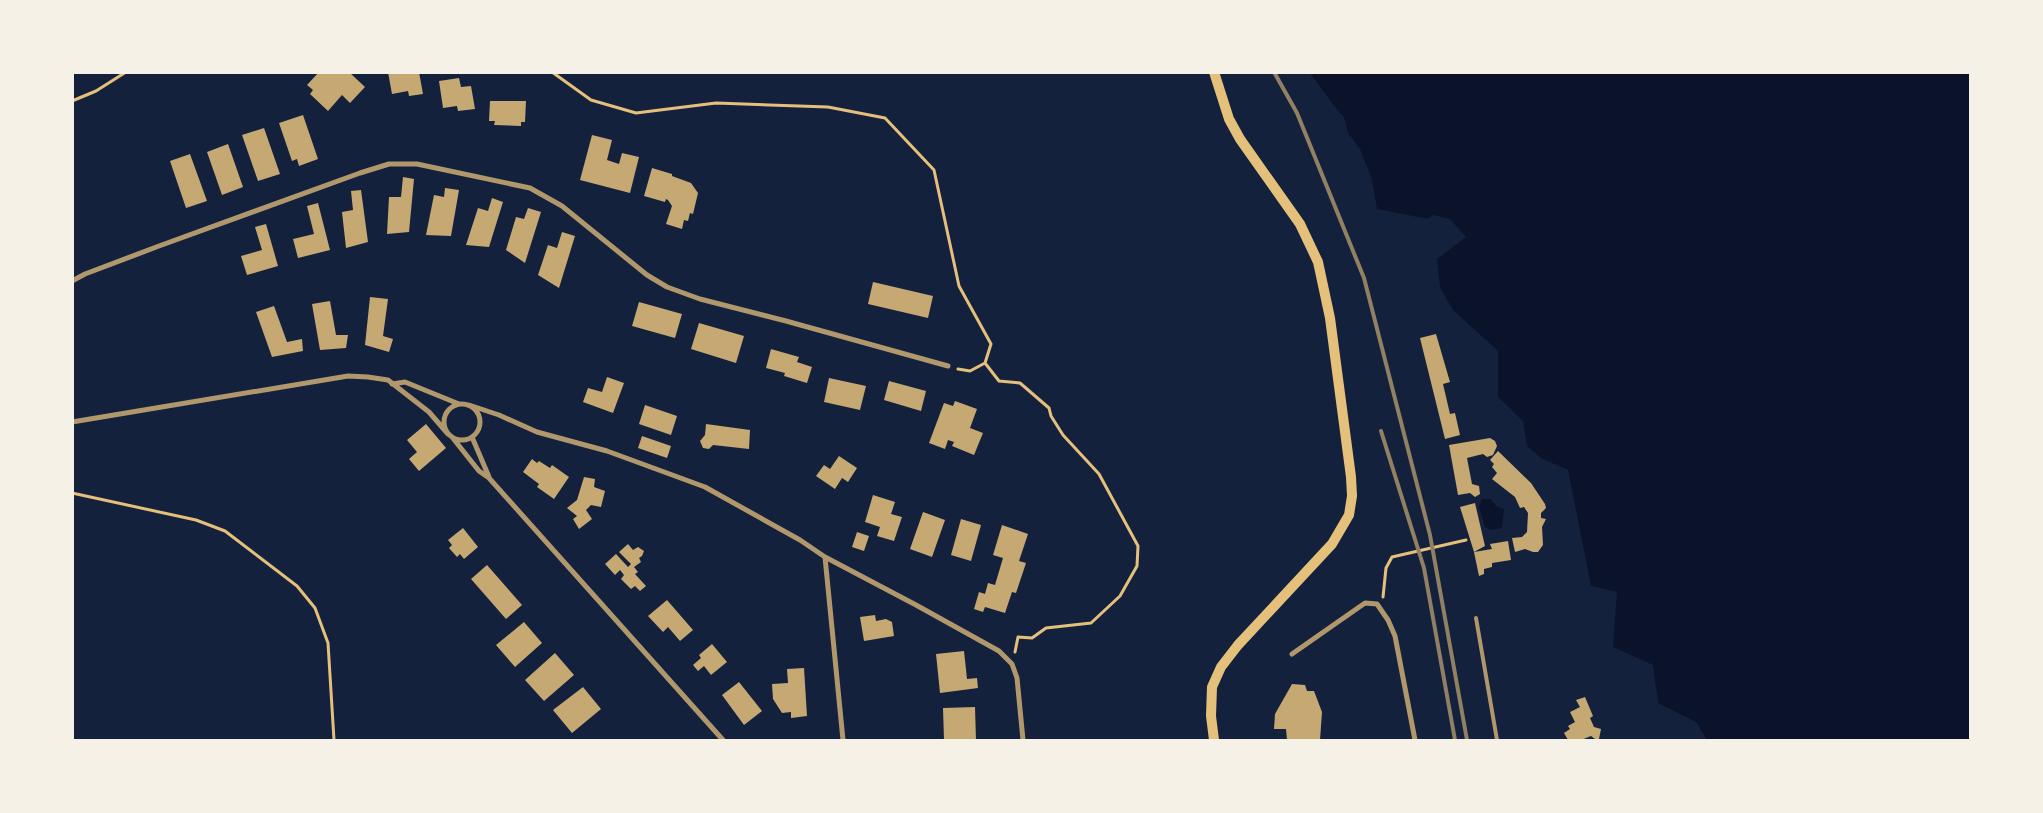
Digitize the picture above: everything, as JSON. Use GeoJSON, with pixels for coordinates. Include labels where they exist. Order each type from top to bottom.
{"type":"FeatureCollection","features":[{"type":"Feature","properties":{"kind":"main road"},"geometry":{"type":"LineString","coordinates":[[1214,72],[1224,104],[1240,139],[1300,224],[1318,262],[1330,318],[1352,496],[1349,515],[1332,544],[1238,645],[1222,667],[1212,687],[1211,716],[1214,740]]}},
{"type":"Feature","properties":{"kind":"street"},"geometry":{"type":"LineString","coordinates":[[72,281],[85,274],[159,246],[360,173],[390,164],[417,164],[530,188],[562,206],[646,274],[667,287],[700,299],[948,366]]}},
{"type":"Feature","properties":{"kind":"street"},"geometry":{"type":"LineString","coordinates":[[72,422],[348,376],[388,380],[429,412],[479,471],[489,478],[723,740]]}},
{"type":"Feature","properties":{"kind":"street"},"geometry":{"type":"LineString","coordinates":[[392,384],[405,382],[459,404],[469,405],[499,415],[537,432],[607,452],[705,487],[800,540],[826,557],[916,604],[999,651],[1012,664],[1017,678],[1023,740]]}},
{"type":"Feature","properties":{"kind":"street"},"geometry":{"type":"LineString","coordinates":[[459,404],[450,408],[445,416],[444,426],[450,436],[457,441],[468,440],[477,433],[481,423],[478,412],[469,405]]}},
{"type":"Feature","properties":{"kind":"street"},"geometry":{"type":"LineString","coordinates":[[472,437],[489,478]]}},
{"type":"Feature","properties":{"kind":"street"},"geometry":{"type":"LineString","coordinates":[[826,557],[843,740]]}},
{"type":"Feature","properties":{"kind":"street"},"geometry":{"type":"LineString","coordinates":[[1292,654],[1365,603],[1377,604],[1388,620],[1395,636],[1415,740]]}},
{"type":"Feature","properties":{"kind":"lane"},"geometry":{"type":"LineString","coordinates":[[1476,618],[1497,740]]}},
{"type":"Feature","properties":{"kind":"path"},"geometry":{"type":"LineString","coordinates":[[72,101],[96,91],[126,72]]}},
{"type":"Feature","properties":{"kind":"path"},"geometry":{"type":"LineString","coordinates":[[552,72],[591,100],[636,113],[716,103],[828,108],[884,118],[934,170],[959,286],[991,344],[985,363],[970,371],[948,366]]}},
{"type":"Feature","properties":{"kind":"path"},"geometry":{"type":"LineString","coordinates":[[985,363],[999,381],[1020,383],[1049,408],[1051,416],[1063,434],[1098,474],[1138,546],[1138,566],[1120,596],[1113,603],[1091,623],[1046,628],[1032,638],[1018,637],[1012,664]]}},
{"type":"Feature","properties":{"kind":"path"},"geometry":{"type":"LineString","coordinates":[[72,492],[196,520],[218,528],[225,531],[297,586],[315,608],[328,644],[334,740]]}},
{"type":"Feature","properties":{"kind":"path"},"geometry":{"type":"LineString","coordinates":[[1381,610],[1386,568],[1392,557],[1466,540]]}},
{"type":"Feature","properties":{"kind":"water"},"geometry":{"type":"Polygon","coordinates":[[[1310,73],[1970,73],[1970,740],[1707,740],[1696,722],[1658,703],[1653,665],[1613,647],[1617,592],[1591,586],[1568,470],[1541,458],[1527,446],[1523,421],[1498,397],[1498,351],[1453,310],[1440,287],[1437,259],[1466,237],[1450,219],[1433,215],[1428,219],[1377,209],[1372,180],[1360,149],[1348,133],[1344,117],[1310,73]]]}},
{"type":"Feature","properties":{"kind":"water"},"geometry":{"type":"Polygon","coordinates":[[[1482,499],[1491,499],[1496,506],[1504,509],[1502,528],[1490,530],[1485,527],[1479,507],[1482,499]]]}},
{"type":"Feature","properties":{"kind":"building"},"geometry":{"type":"Polygon","coordinates":[[[319,72],[349,72],[365,87],[350,103],[342,95],[328,111],[310,94],[313,90],[307,85],[319,72]]]}},
{"type":"Feature","properties":{"kind":"building"},"geometry":{"type":"Polygon","coordinates":[[[388,72],[419,72],[423,94],[409,96],[408,91],[392,94],[388,72]]]}},
{"type":"Feature","properties":{"kind":"building"},"geometry":{"type":"Polygon","coordinates":[[[459,78],[461,87],[471,86],[475,109],[458,111],[457,106],[443,108],[439,81],[459,78]]]}},
{"type":"Feature","properties":{"kind":"building"},"geometry":{"type":"Polygon","coordinates":[[[490,101],[526,101],[525,122],[521,122],[521,126],[494,125],[495,121],[489,121],[490,101]]]}},
{"type":"Feature","properties":{"kind":"building"},"geometry":{"type":"Polygon","coordinates":[[[303,115],[318,159],[299,166],[297,159],[292,161],[279,123],[303,115]]]}},
{"type":"Feature","properties":{"kind":"building"},"geometry":{"type":"Polygon","coordinates":[[[264,128],[280,174],[258,181],[242,135],[264,128]]]}},
{"type":"Feature","properties":{"kind":"building"},"geometry":{"type":"Polygon","coordinates":[[[592,135],[612,140],[607,160],[619,164],[622,153],[639,157],[630,193],[580,180],[592,135]]]}},
{"type":"Feature","properties":{"kind":"building"},"geometry":{"type":"Polygon","coordinates":[[[228,144],[243,187],[222,195],[207,152],[228,144]]]}},
{"type":"Feature","properties":{"kind":"building"},"geometry":{"type":"Polygon","coordinates":[[[190,154],[207,201],[186,208],[170,161],[190,154]]]}},
{"type":"Feature","properties":{"kind":"building"},"geometry":{"type":"Polygon","coordinates":[[[652,168],[672,174],[672,176],[691,183],[698,193],[693,214],[690,213],[688,221],[684,220],[682,229],[666,224],[672,206],[668,200],[666,199],[665,202],[644,196],[652,168]]]}},
{"type":"Feature","properties":{"kind":"building"},"geometry":{"type":"Polygon","coordinates":[[[403,177],[414,179],[409,232],[387,234],[389,197],[401,197],[403,177]]]}},
{"type":"Feature","properties":{"kind":"building"},"geometry":{"type":"Polygon","coordinates":[[[445,188],[459,190],[451,236],[426,235],[434,195],[444,197],[445,188]]]}},
{"type":"Feature","properties":{"kind":"building"},"geometry":{"type":"Polygon","coordinates":[[[361,190],[368,242],[346,248],[342,212],[353,210],[351,191],[361,190]]]}},
{"type":"Feature","properties":{"kind":"building"},"geometry":{"type":"Polygon","coordinates":[[[492,198],[503,202],[489,247],[466,245],[478,208],[488,211],[492,198]]]}},
{"type":"Feature","properties":{"kind":"building"},"geometry":{"type":"Polygon","coordinates":[[[318,203],[330,250],[298,258],[293,239],[314,234],[307,206],[318,203]]]}},
{"type":"Feature","properties":{"kind":"building"},"geometry":{"type":"Polygon","coordinates":[[[528,208],[541,212],[525,263],[506,250],[516,217],[524,219],[528,208]]]}},
{"type":"Feature","properties":{"kind":"building"},"geometry":{"type":"Polygon","coordinates":[[[266,224],[278,266],[247,275],[241,256],[262,250],[255,227],[266,224]]]}},
{"type":"Feature","properties":{"kind":"building"},"geometry":{"type":"Polygon","coordinates":[[[562,232],[575,236],[559,288],[538,275],[548,245],[557,248],[562,232]]]}},
{"type":"Feature","properties":{"kind":"building"},"geometry":{"type":"Polygon","coordinates":[[[873,282],[933,296],[928,318],[868,304],[873,282]]]}},
{"type":"Feature","properties":{"kind":"building"},"geometry":{"type":"Polygon","coordinates":[[[370,297],[388,299],[383,336],[393,339],[389,352],[365,345],[370,297]]]}},
{"type":"Feature","properties":{"kind":"building"},"geometry":{"type":"Polygon","coordinates":[[[330,301],[336,335],[348,335],[346,348],[320,350],[312,304],[330,301]]]}},
{"type":"Feature","properties":{"kind":"building"},"geometry":{"type":"Polygon","coordinates":[[[639,302],[682,314],[675,338],[632,326],[639,302]]]}},
{"type":"Feature","properties":{"kind":"building"},"geometry":{"type":"Polygon","coordinates":[[[274,306],[287,342],[302,339],[303,351],[272,357],[256,312],[274,306]]]}},
{"type":"Feature","properties":{"kind":"building"},"geometry":{"type":"Polygon","coordinates":[[[699,323],[744,336],[736,363],[691,349],[699,323]]]}},
{"type":"Feature","properties":{"kind":"building"},"geometry":{"type":"Polygon","coordinates":[[[1436,334],[1450,382],[1443,384],[1450,414],[1455,413],[1460,435],[1445,439],[1420,338],[1436,334]]]}},
{"type":"Feature","properties":{"kind":"building"},"geometry":{"type":"Polygon","coordinates":[[[771,349],[799,357],[797,362],[812,367],[807,383],[784,376],[785,373],[766,368],[771,349]]]}},
{"type":"Feature","properties":{"kind":"building"},"geometry":{"type":"Polygon","coordinates":[[[607,377],[624,383],[613,413],[583,402],[588,388],[602,392],[607,377]]]}},
{"type":"Feature","properties":{"kind":"building"},"geometry":{"type":"Polygon","coordinates":[[[829,378],[866,386],[860,410],[824,402],[829,378]]]}},
{"type":"Feature","properties":{"kind":"building"},"geometry":{"type":"Polygon","coordinates":[[[889,381],[926,391],[921,411],[884,400],[889,381]]]}},
{"type":"Feature","properties":{"kind":"building"},"geometry":{"type":"Polygon","coordinates":[[[955,401],[977,409],[970,428],[983,433],[974,455],[952,446],[954,442],[948,440],[945,449],[929,443],[944,403],[953,406],[955,401]]]}},
{"type":"Feature","properties":{"kind":"building"},"geometry":{"type":"Polygon","coordinates":[[[645,405],[677,416],[671,435],[639,424],[645,405]]]}},
{"type":"Feature","properties":{"kind":"building"},"geometry":{"type":"Polygon","coordinates":[[[426,424],[446,448],[419,471],[409,459],[417,452],[407,440],[426,424]]]}},
{"type":"Feature","properties":{"kind":"building"},"geometry":{"type":"Polygon","coordinates":[[[706,424],[750,430],[749,449],[713,445],[709,449],[703,448],[700,441],[705,435],[706,424]]]}},
{"type":"Feature","properties":{"kind":"building"},"geometry":{"type":"Polygon","coordinates":[[[642,436],[671,446],[667,458],[638,448],[642,436]]]}},
{"type":"Feature","properties":{"kind":"building"},"geometry":{"type":"Polygon","coordinates":[[[1490,438],[1495,441],[1497,446],[1493,455],[1487,457],[1483,454],[1467,458],[1472,484],[1479,486],[1480,494],[1475,497],[1470,493],[1458,495],[1449,445],[1490,438]]]}},
{"type":"Feature","properties":{"kind":"building"},"geometry":{"type":"Polygon","coordinates":[[[1498,451],[1531,483],[1545,504],[1546,508],[1541,513],[1541,518],[1546,519],[1542,527],[1543,545],[1538,552],[1525,549],[1515,552],[1512,538],[1522,537],[1527,532],[1528,513],[1524,507],[1520,508],[1515,497],[1492,479],[1497,473],[1492,467],[1494,464],[1490,460],[1498,451]]]}},
{"type":"Feature","properties":{"kind":"building"},"geometry":{"type":"Polygon","coordinates":[[[839,456],[857,468],[848,482],[842,478],[835,489],[816,476],[824,465],[830,469],[839,456]]]}},
{"type":"Feature","properties":{"kind":"building"},"geometry":{"type":"Polygon","coordinates":[[[532,459],[550,468],[552,465],[569,477],[554,499],[537,487],[539,484],[523,472],[532,459]]]}},
{"type":"Feature","properties":{"kind":"building"},"geometry":{"type":"Polygon","coordinates":[[[584,477],[595,479],[594,487],[605,491],[601,507],[591,505],[586,510],[592,519],[579,529],[573,519],[577,516],[567,508],[577,500],[584,477]]]}},
{"type":"Feature","properties":{"kind":"building"},"geometry":{"type":"Polygon","coordinates":[[[873,495],[895,502],[891,514],[902,517],[894,541],[877,536],[880,527],[865,522],[873,495]]]}},
{"type":"Feature","properties":{"kind":"building"},"geometry":{"type":"Polygon","coordinates":[[[1475,503],[1485,546],[1474,552],[1460,507],[1475,503]]]}},
{"type":"Feature","properties":{"kind":"building"},"geometry":{"type":"Polygon","coordinates":[[[923,512],[945,520],[932,557],[910,549],[923,512]]]}},
{"type":"Feature","properties":{"kind":"building"},"geometry":{"type":"Polygon","coordinates":[[[961,519],[981,525],[971,561],[951,555],[961,519]]]}},
{"type":"Feature","properties":{"kind":"building"},"geometry":{"type":"Polygon","coordinates":[[[1002,525],[1028,534],[1019,561],[1026,563],[1016,593],[1012,592],[1005,613],[985,607],[983,612],[974,609],[979,592],[985,594],[988,583],[995,585],[1003,558],[993,555],[1002,525]]]}},
{"type":"Feature","properties":{"kind":"building"},"geometry":{"type":"Polygon","coordinates":[[[463,528],[478,547],[464,559],[460,554],[457,557],[449,548],[452,545],[448,540],[463,528]]]}},
{"type":"Feature","properties":{"kind":"building"},"geometry":{"type":"Polygon","coordinates":[[[857,532],[869,536],[864,551],[852,547],[857,532]]]}},
{"type":"Feature","properties":{"kind":"building"},"geometry":{"type":"Polygon","coordinates":[[[1508,541],[1511,560],[1492,563],[1492,567],[1484,569],[1484,574],[1479,576],[1474,552],[1492,549],[1490,544],[1508,541]]]}},
{"type":"Feature","properties":{"kind":"building"},"geometry":{"type":"Polygon","coordinates":[[[628,544],[633,550],[638,547],[644,551],[639,558],[641,562],[634,567],[638,572],[635,574],[646,586],[640,591],[635,586],[631,589],[621,579],[624,575],[620,570],[615,575],[605,564],[616,554],[628,567],[631,564],[619,552],[628,544]]]}},
{"type":"Feature","properties":{"kind":"building"},"geometry":{"type":"Polygon","coordinates":[[[487,565],[522,605],[506,619],[471,579],[487,565]]]}},
{"type":"Feature","properties":{"kind":"building"},"geometry":{"type":"Polygon","coordinates":[[[667,600],[693,630],[680,641],[668,627],[663,632],[648,616],[667,600]]]}},
{"type":"Feature","properties":{"kind":"building"},"geometry":{"type":"Polygon","coordinates":[[[875,615],[876,621],[886,619],[892,622],[894,636],[864,641],[860,617],[875,615]]]}},
{"type":"Feature","properties":{"kind":"building"},"geometry":{"type":"Polygon","coordinates":[[[524,622],[542,643],[515,667],[496,645],[524,622]]]}},
{"type":"Feature","properties":{"kind":"building"},"geometry":{"type":"Polygon","coordinates":[[[712,644],[727,662],[711,675],[704,666],[698,671],[693,665],[701,658],[699,655],[712,644]]]}},
{"type":"Feature","properties":{"kind":"building"},"geometry":{"type":"Polygon","coordinates":[[[964,651],[967,679],[977,678],[978,688],[940,693],[936,654],[964,651]]]}},
{"type":"Feature","properties":{"kind":"building"},"geometry":{"type":"Polygon","coordinates":[[[555,653],[574,675],[544,701],[525,680],[555,653]]]}},
{"type":"Feature","properties":{"kind":"building"},"geometry":{"type":"Polygon","coordinates":[[[804,668],[807,716],[791,718],[791,712],[782,713],[773,699],[772,684],[788,683],[787,669],[804,668]]]}},
{"type":"Feature","properties":{"kind":"building"},"geometry":{"type":"Polygon","coordinates":[[[739,682],[762,711],[744,725],[722,695],[739,682]]]}},
{"type":"Feature","properties":{"kind":"building"},"geometry":{"type":"Polygon","coordinates":[[[1292,684],[1305,685],[1307,691],[1314,691],[1322,712],[1320,740],[1287,740],[1286,729],[1274,729],[1275,714],[1292,684]]]}},
{"type":"Feature","properties":{"kind":"building"},"geometry":{"type":"Polygon","coordinates":[[[583,687],[601,709],[572,733],[553,710],[583,687]]]}},
{"type":"Feature","properties":{"kind":"building"},"geometry":{"type":"Polygon","coordinates":[[[1585,697],[1593,716],[1590,718],[1594,727],[1601,729],[1599,739],[1591,736],[1581,740],[1568,740],[1564,733],[1570,729],[1568,726],[1575,722],[1570,712],[1580,707],[1576,700],[1585,697]]]}},
{"type":"Feature","properties":{"kind":"building"},"geometry":{"type":"Polygon","coordinates":[[[975,707],[976,740],[944,740],[943,708],[975,707]]]}},
{"type":"Feature","properties":{"kind":"railway"},"geometry":{"type":"LineString","coordinates":[[1274,72],[1297,113],[1364,278],[1430,535],[1467,740]]}},
{"type":"Feature","properties":{"kind":"railway"},"geometry":{"type":"LineString","coordinates":[[1381,431],[1424,568],[1455,740]]}}]}
